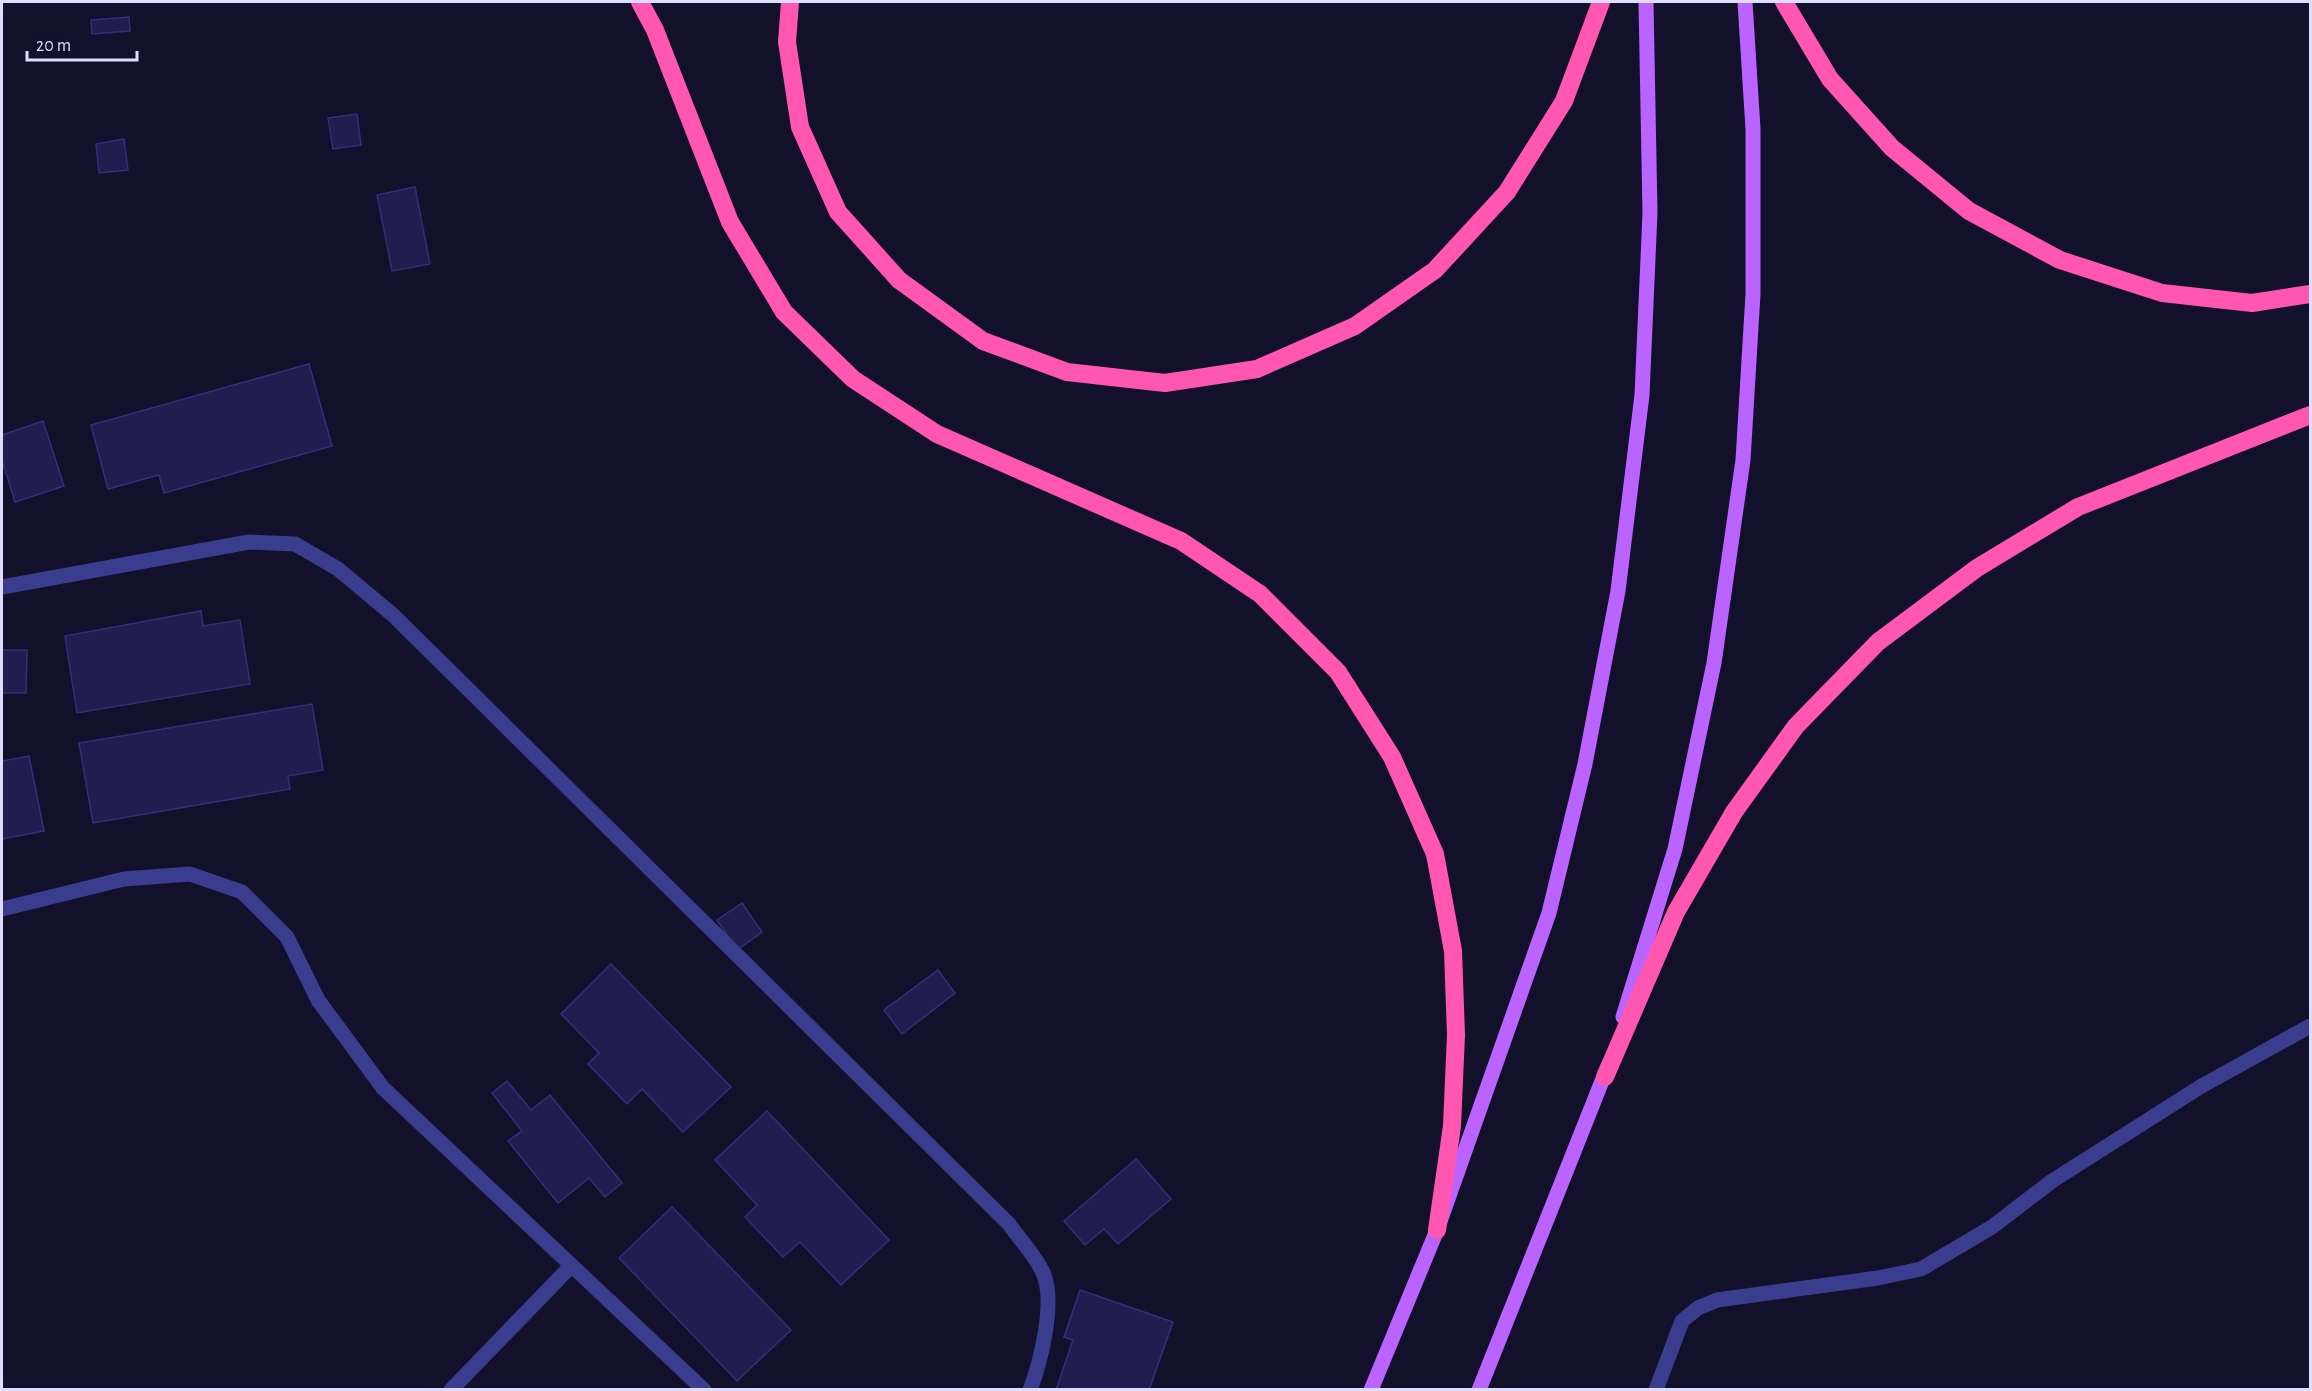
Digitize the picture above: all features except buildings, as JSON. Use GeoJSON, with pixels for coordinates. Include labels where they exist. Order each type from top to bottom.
{"type":"FeatureCollection","features":[{"type":"Feature","properties":{"kind":"highway"},"geometry":{"type":"LineString","coordinates":[[640,2],[655,30],[730,222],[784,312],[853,379],[937,434],[1181,541],[1260,594],[1338,672],[1392,757],[1435,854],[1453,951],[1456,1035],[1452,1126],[1437,1230]]}},
{"type":"Feature","properties":{"kind":"highway"},"geometry":{"type":"LineString","coordinates":[[790,2],[788,42],[800,127],[838,212],[899,280],[983,341],[1067,372],[1165,382],[1257,369],[1355,326],[1436,270],[1507,192],[1564,101],[1601,2]]}},
{"type":"Feature","properties":{"kind":"highway"},"geometry":{"type":"LineString","coordinates":[[1784,2],[1830,79],[1892,148],[1969,211],[2060,260],[2162,293],[2252,303],[2310,294]]}},
{"type":"Feature","properties":{"kind":"highway"},"geometry":{"type":"LineString","coordinates":[[1605,1077],[1676,912],[1734,812],[1796,726],[1878,642],[1977,568],[2078,507],[2310,416]]}},
{"type":"Feature","properties":{"kind":"main road"},"geometry":{"type":"LineString","coordinates":[[1371,1389],[1437,1230],[1549,913],[1585,764],[1618,591],[1642,384],[1650,213],[1646,2]]}},
{"type":"Feature","properties":{"kind":"main road"},"geometry":{"type":"LineString","coordinates":[[1479,1389],[1605,1077],[1676,849],[1714,663],[1743,460],[1753,294],[1753,129],[1745,2]]}},
{"type":"Feature","properties":{"kind":"street"},"geometry":{"type":"LineString","coordinates":[[2,586],[249,542],[295,544],[338,569],[393,615],[1009,1224],[1044,1275],[1048,1318],[1036,1374],[1030,1389]]}},
{"type":"Feature","properties":{"kind":"street"},"geometry":{"type":"LineString","coordinates":[[2,909],[124,879],[190,874],[242,891],[287,937],[318,1000],[384,1088],[704,1389]]}},
{"type":"Feature","properties":{"kind":"street"},"geometry":{"type":"LineString","coordinates":[[1656,1389],[1682,1321],[1698,1308],[1717,1300],[1878,1278],[1921,1269],[1992,1227],[2052,1180],[2190,1094],[2310,1026]]}},
{"type":"Feature","properties":{"kind":"street"},"geometry":{"type":"LineString","coordinates":[[451,1389],[571,1266]]}}]}
